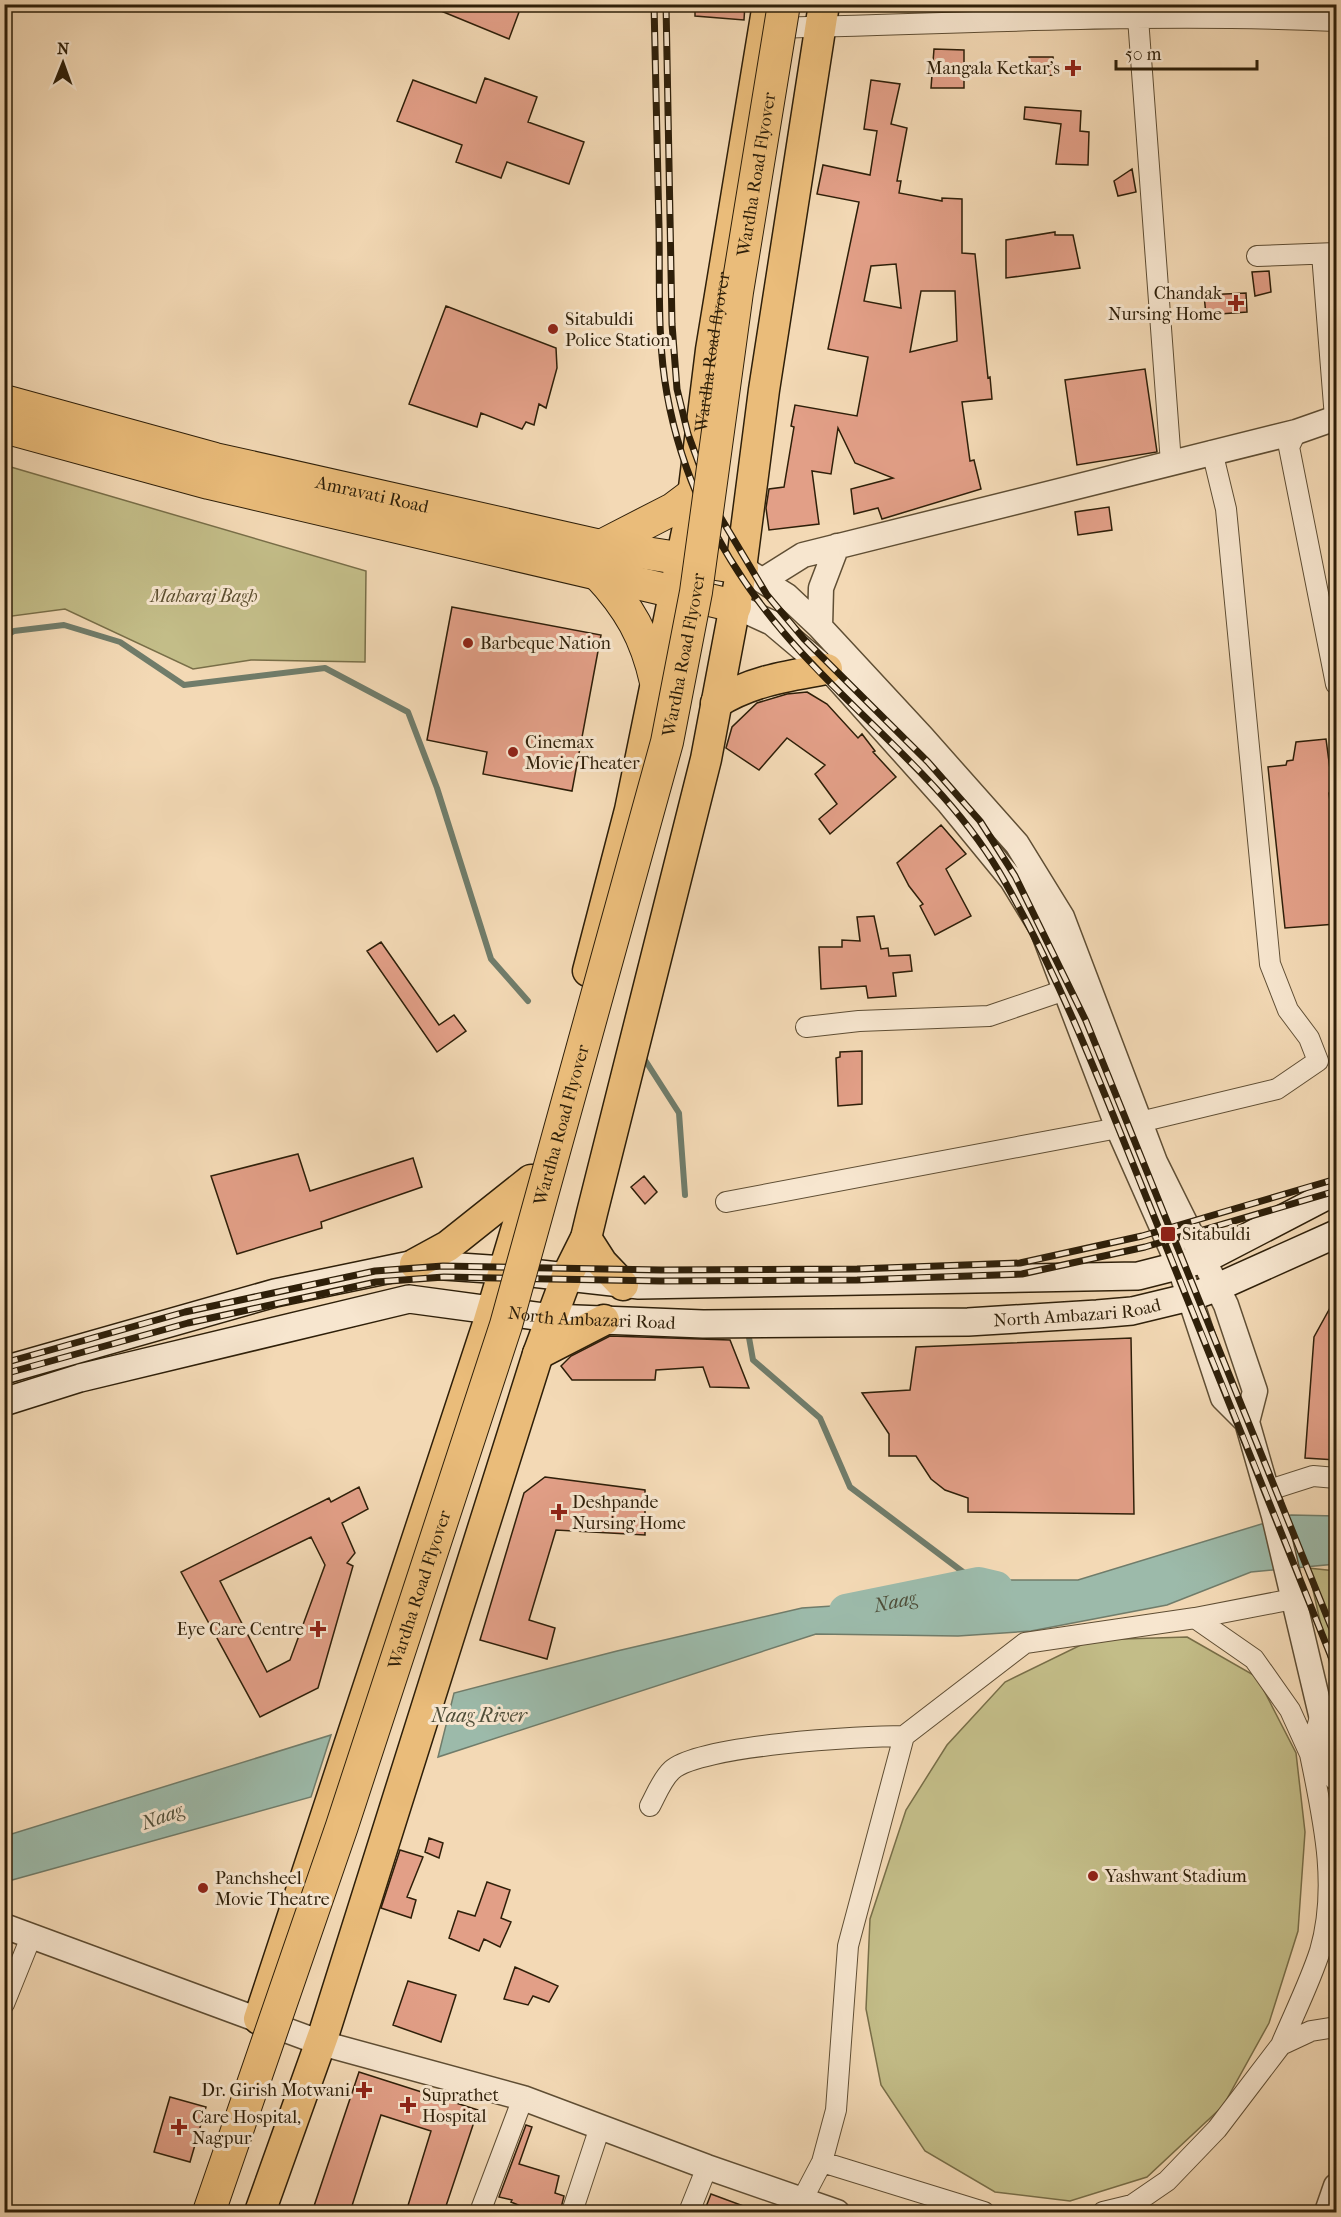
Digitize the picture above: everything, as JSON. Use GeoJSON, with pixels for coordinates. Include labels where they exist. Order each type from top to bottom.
{"type":"FeatureCollection","features":[{"type":"Feature","properties":{"kind":"highway","name":"Wardha Road Flyover"},"geometry":{"type":"LineString","coordinates":[[209,2212],[342,1826],[506,1325],[667,742],[696,592],[736,292],[784,4]]}},
{"type":"Feature","properties":{"kind":"highway","name":"Wardha Road Flyover"},"geometry":{"type":"LineString","coordinates":[[229,2212],[329,1927],[512,1368],[678,776],[706,644],[741,366],[777,138],[815,12]]}},
{"type":"Feature","properties":{"kind":"highway","name":"Amravati Road"},"geometry":{"type":"LineString","coordinates":[[4,401],[599,560],[675,590],[745,584]]}},
{"type":"Feature","properties":{"kind":"highway","name":"Amravati Road"},"geometry":{"type":"LineString","coordinates":[[4,426],[209,483],[599,560],[681,560],[745,584]]}},
{"type":"Feature","properties":{"kind":"highway"},"geometry":{"type":"LineString","coordinates":[[656,682],[649,650],[640,631],[614,591],[599,560],[693,494]]}},
{"type":"Feature","properties":{"kind":"main road"},"geometry":{"type":"LineString","coordinates":[[260,2212],[321,2043],[538,1354],[567,1276],[586,1238],[706,759],[716,704],[745,584],[764,390],[815,12]]}},
{"type":"Feature","properties":{"kind":"main road","name":"Wardha Road flyover"},"geometry":{"type":"LineString","coordinates":[[195,2212],[492,1312],[531,1180],[630,810],[693,494],[711,350],[766,16]]}},
{"type":"Feature","properties":{"kind":"main road"},"geometry":{"type":"LineString","coordinates":[[716,704],[758,682],[827,669]]}},
{"type":"Feature","properties":{"kind":"main road"},"geometry":{"type":"LineString","coordinates":[[415,1264],[448,1246],[531,1180]]}},
{"type":"Feature","properties":{"kind":"main road"},"geometry":{"type":"LineString","coordinates":[[16,1398],[11,1368],[275,1293],[415,1264],[567,1276],[623,1285],[1138,1276],[1180,1268],[1205,1259],[1336,1191]]}},
{"type":"Feature","properties":{"kind":"main road","name":"North Ambazari Road"},"geometry":{"type":"LineString","coordinates":[[16,1398],[80,1378],[409,1299],[492,1312],[551,1318],[703,1324],[968,1322],[1132,1311],[1218,1287],[1336,1234]]}},
{"type":"Feature","properties":{"kind":"main road"},"geometry":{"type":"LineString","coordinates":[[586,1238],[602,1263],[623,1285]]}},
{"type":"Feature","properties":{"kind":"main road"},"geometry":{"type":"LineString","coordinates":[[538,1354],[604,1320]]}},
{"type":"Feature","properties":{"kind":"street"},"geometry":{"type":"LineString","coordinates":[[766,16],[815,12],[1097,12],[1138,18],[1204,11],[1326,15]]}},
{"type":"Feature","properties":{"kind":"street"},"geometry":{"type":"LineString","coordinates":[[1138,18],[1171,463]]}},
{"type":"Feature","properties":{"kind":"street"},"geometry":{"type":"LineString","coordinates":[[745,584],[804,555],[1212,451],[1296,432],[1336,418],[1329,254],[1257,256]]}},
{"type":"Feature","properties":{"kind":"street"},"geometry":{"type":"LineString","coordinates":[[1296,432],[1289,447],[1336,684]]}},
{"type":"Feature","properties":{"kind":"street"},"geometry":{"type":"LineString","coordinates":[[726,1202],[1129,1125],[1277,1089],[1318,1061],[1309,1038],[1288,1010],[1270,964],[1226,509],[1212,451]]}},
{"type":"Feature","properties":{"kind":"street"},"geometry":{"type":"LineString","coordinates":[[820,627],[821,588],[837,546]]}},
{"type":"Feature","properties":{"kind":"street"},"geometry":{"type":"LineString","coordinates":[[745,584],[787,597],[820,627],[1017,844],[1062,917],[1129,1125],[1190,1296],[1223,1398],[1247,1422]]}},
{"type":"Feature","properties":{"kind":"street"},"geometry":{"type":"LineString","coordinates":[[745,584],[772,623],[827,669],[948,802],[1012,880],[1042,929],[1065,990],[1129,1125],[1155,1162],[1218,1287],[1255,1390],[1247,1422],[1274,1516],[1336,1778]]}},
{"type":"Feature","properties":{"kind":"street"},"geometry":{"type":"LineString","coordinates":[[806,1027],[859,1021],[988,1016],[1065,990]]}},
{"type":"Feature","properties":{"kind":"street"},"geometry":{"type":"LineString","coordinates":[[1266,1491],[1313,1476],[1336,1478]]}},
{"type":"Feature","properties":{"kind":"street"},"geometry":{"type":"LineString","coordinates":[[802,2200],[822,2162],[836,2110],[848,1946],[904,1736],[1025,1643],[1196,1618],[1292,1592]]}},
{"type":"Feature","properties":{"kind":"street"},"geometry":{"type":"LineString","coordinates":[[1103,2212],[1132,2205],[1167,2181],[1217,2129],[1281,2045],[1320,1950],[1330,1880],[1322,1812],[1310,1754],[1290,1710],[1254,1659],[1196,1618]]}},
{"type":"Feature","properties":{"kind":"street"},"geometry":{"type":"LineString","coordinates":[[1310,1754],[1321,1713]]}},
{"type":"Feature","properties":{"kind":"street"},"geometry":{"type":"LineString","coordinates":[[650,1806],[671,1771],[686,1762],[767,1745],[872,1736],[904,1736]]}},
{"type":"Feature","properties":{"kind":"street"},"geometry":{"type":"LineString","coordinates":[[4,1926],[321,2043],[523,2098],[707,2168],[837,2212]]}},
{"type":"Feature","properties":{"kind":"street"},"geometry":{"type":"LineString","coordinates":[[4,2004],[31,1937]]}},
{"type":"Feature","properties":{"kind":"street"},"geometry":{"type":"LineString","coordinates":[[1281,2045],[1311,2031],[1336,2027]]}},
{"type":"Feature","properties":{"kind":"street"},"geometry":{"type":"LineString","coordinates":[[480,2212],[523,2098]]}},
{"type":"Feature","properties":{"kind":"street"},"geometry":{"type":"LineString","coordinates":[[572,2212],[600,2127]]}},
{"type":"Feature","properties":{"kind":"street"},"geometry":{"type":"LineString","coordinates":[[822,2162],[984,2212]]}},
{"type":"Feature","properties":{"kind":"street"},"geometry":{"type":"LineString","coordinates":[[689,2212],[707,2168]]}},
{"type":"Feature","properties":{"kind":"street"},"geometry":{"type":"LineString","coordinates":[[1327,2212],[1336,2186]]}},
{"type":"Feature","properties":{"kind":"green space","name":"Maharaj Bagh"},"geometry":{"type":"Polygon","coordinates":[[[4,465],[366,571],[365,662],[251,660],[193,669],[65,609],[5,617],[4,465]]]}},
{"type":"Feature","properties":{"kind":"green space"},"geometry":{"type":"Polygon","coordinates":[[[1308,1568],[1336,1571],[1336,1691],[1308,1568]]]}},
{"type":"Feature","properties":{"kind":"green space","name":"Yashwant Stadium"},"geometry":{"type":"Polygon","coordinates":[[[1187,1637],[1257,1677],[1296,1753],[1305,1832],[1298,1931],[1269,2023],[1223,2106],[1147,2177],[1070,2201],[995,2192],[925,2151],[881,2085],[866,2009],[870,1919],[906,1810],[947,1745],[1005,1682],[1091,1640],[1187,1637]]]}},
{"type":"Feature","properties":{"kind":"water","name":"Naag River"},"geometry":{"type":"Polygon","coordinates":[[[1291,1515],[1336,1516],[1336,1564],[1251,1572],[1167,1605],[1031,1631],[958,1636],[816,1634],[438,1757],[454,1693],[617,1651],[802,1608],[909,1601],[986,1580],[1078,1580],[1291,1515]]]}},
{"type":"Feature","properties":{"kind":"water"},"geometry":{"type":"Polygon","coordinates":[[[331,1735],[311,1797],[5,1882],[5,1836],[331,1735]]]}},
{"type":"Feature","properties":{"kind":"building"},"geometry":{"type":"Polygon","coordinates":[[[424,4],[522,4],[509,39],[424,4]]]}},
{"type":"Feature","properties":{"kind":"building"},"geometry":{"type":"Polygon","coordinates":[[[695,4],[745,4],[744,20],[695,16],[695,4]]]}},
{"type":"Feature","properties":{"kind":"building"},"geometry":{"type":"Polygon","coordinates":[[[934,49],[964,50],[964,88],[931,88],[934,49]]]}},
{"type":"Feature","properties":{"kind":"building"},"geometry":{"type":"Polygon","coordinates":[[[1029,57],[1053,57],[1056,75],[1029,76],[1029,57]]]}},
{"type":"Feature","properties":{"kind":"building"},"geometry":{"type":"Polygon","coordinates":[[[485,78],[537,97],[528,122],[584,142],[569,184],[507,162],[501,178],[456,162],[462,145],[397,121],[413,80],[476,103],[485,78]]]}},
{"type":"Feature","properties":{"kind":"building"},"geometry":{"type":"Polygon","coordinates":[[[871,80],[900,84],[891,124],[907,128],[897,181],[901,181],[899,193],[942,201],[942,198],[962,199],[962,253],[975,254],[992,399],[962,402],[970,461],[974,460],[981,489],[882,519],[878,508],[854,514],[851,489],[893,478],[855,463],[838,428],[831,474],[812,471],[819,524],[769,530],[766,508],[769,489],[784,487],[794,427],[791,426],[795,405],[857,416],[868,357],[828,349],[859,202],[817,194],[823,165],[870,175],[877,131],[864,129],[871,80]],[[896,264],[871,266],[864,301],[901,308],[896,264]],[[921,291],[910,352],[957,341],[955,291],[921,291]]]}},
{"type":"Feature","properties":{"kind":"building"},"geometry":{"type":"Polygon","coordinates":[[[1025,107],[1081,111],[1080,131],[1089,132],[1088,165],[1056,164],[1061,124],[1024,119],[1025,107]]]}},
{"type":"Feature","properties":{"kind":"building"},"geometry":{"type":"Polygon","coordinates":[[[1132,169],[1136,192],[1118,196],[1114,181],[1132,169]]]}},
{"type":"Feature","properties":{"kind":"building"},"geometry":{"type":"Polygon","coordinates":[[[1055,232],[1055,235],[1073,235],[1080,268],[1006,278],[1006,240],[1055,232]]]}},
{"type":"Feature","properties":{"kind":"building"},"geometry":{"type":"Polygon","coordinates":[[[1269,271],[1271,292],[1255,296],[1252,272],[1269,271]]]}},
{"type":"Feature","properties":{"kind":"building"},"geometry":{"type":"Polygon","coordinates":[[[1246,293],[1247,312],[1206,315],[1204,295],[1246,293]]]}},
{"type":"Feature","properties":{"kind":"building"},"geometry":{"type":"Polygon","coordinates":[[[446,306],[556,348],[557,368],[546,408],[539,404],[534,425],[526,422],[522,429],[481,413],[477,427],[409,404],[446,306]]]}},
{"type":"Feature","properties":{"kind":"building"},"geometry":{"type":"Polygon","coordinates":[[[1145,369],[1157,452],[1077,465],[1065,380],[1145,369]]]}},
{"type":"Feature","properties":{"kind":"building"},"geometry":{"type":"Polygon","coordinates":[[[1109,507],[1112,530],[1078,535],[1075,512],[1109,507]]]}},
{"type":"Feature","properties":{"kind":"building"},"geometry":{"type":"Polygon","coordinates":[[[452,607],[601,635],[572,791],[483,774],[487,752],[427,740],[452,607]]]}},
{"type":"Feature","properties":{"kind":"building"},"geometry":{"type":"Polygon","coordinates":[[[807,692],[827,704],[858,738],[862,734],[875,751],[873,752],[896,777],[830,834],[819,819],[837,804],[815,774],[825,765],[787,738],[759,770],[726,748],[732,727],[757,703],[787,694],[807,692]]]}},
{"type":"Feature","properties":{"kind":"building"},"geometry":{"type":"Polygon","coordinates":[[[1326,739],[1333,792],[1329,793],[1336,851],[1336,924],[1285,928],[1268,767],[1286,765],[1287,761],[1293,760],[1296,742],[1326,739]]]}},
{"type":"Feature","properties":{"kind":"building"},"geometry":{"type":"Polygon","coordinates":[[[941,825],[966,854],[946,869],[971,916],[935,935],[920,906],[923,904],[909,886],[897,863],[941,825]]]}},
{"type":"Feature","properties":{"kind":"building"},"geometry":{"type":"Polygon","coordinates":[[[874,916],[881,949],[888,948],[889,956],[910,955],[912,971],[893,973],[896,996],[868,998],[866,986],[821,989],[819,947],[842,947],[842,940],[860,941],[857,917],[874,916]]]}},
{"type":"Feature","properties":{"kind":"building"},"geometry":{"type":"Polygon","coordinates":[[[381,942],[439,1025],[454,1015],[466,1031],[437,1052],[367,951],[381,942]]]}},
{"type":"Feature","properties":{"kind":"building"},"geometry":{"type":"Polygon","coordinates":[[[862,1051],[862,1104],[838,1106],[836,1058],[840,1057],[840,1052],[862,1051]]]}},
{"type":"Feature","properties":{"kind":"building"},"geometry":{"type":"Polygon","coordinates":[[[298,1154],[310,1191],[413,1158],[422,1187],[321,1222],[322,1228],[237,1254],[211,1176],[298,1154]]]}},
{"type":"Feature","properties":{"kind":"building"},"geometry":{"type":"Polygon","coordinates":[[[644,1176],[657,1192],[645,1204],[631,1187],[644,1176]]]}},
{"type":"Feature","properties":{"kind":"building"},"geometry":{"type":"Polygon","coordinates":[[[1336,1297],[1336,1460],[1305,1458],[1314,1337],[1336,1297]]]}},
{"type":"Feature","properties":{"kind":"building"},"geometry":{"type":"Polygon","coordinates":[[[610,1336],[730,1340],[749,1388],[710,1387],[703,1367],[656,1370],[655,1380],[572,1380],[561,1366],[571,1356],[610,1336]]]}},
{"type":"Feature","properties":{"kind":"building"},"geometry":{"type":"Polygon","coordinates":[[[1131,1338],[1134,1514],[968,1512],[968,1498],[945,1490],[931,1479],[916,1456],[889,1456],[889,1434],[862,1393],[910,1390],[916,1347],[1131,1338]]]}},
{"type":"Feature","properties":{"kind":"building"},"geometry":{"type":"Polygon","coordinates":[[[545,1477],[645,1490],[645,1535],[556,1530],[529,1620],[555,1628],[547,1659],[480,1640],[524,1493],[545,1477]]]}},
{"type":"Feature","properties":{"kind":"building"},"geometry":{"type":"Polygon","coordinates":[[[359,1487],[368,1509],[342,1523],[355,1553],[347,1563],[353,1566],[318,1688],[260,1717],[181,1572],[329,1498],[331,1502],[359,1487]],[[311,1537],[220,1581],[267,1672],[290,1660],[325,1565],[311,1537]]]}},
{"type":"Feature","properties":{"kind":"building"},"geometry":{"type":"Polygon","coordinates":[[[429,1838],[443,1843],[439,1858],[425,1852],[429,1838]]]}},
{"type":"Feature","properties":{"kind":"building"},"geometry":{"type":"Polygon","coordinates":[[[400,1850],[423,1857],[407,1897],[416,1900],[411,1918],[381,1908],[400,1850]]]}},
{"type":"Feature","properties":{"kind":"building"},"geometry":{"type":"Polygon","coordinates":[[[487,1882],[510,1890],[501,1918],[511,1922],[500,1947],[484,1939],[479,1951],[449,1938],[458,1911],[475,1916],[487,1882]]]}},
{"type":"Feature","properties":{"kind":"building"},"geometry":{"type":"Polygon","coordinates":[[[515,1967],[558,1986],[549,2002],[533,1996],[528,2005],[504,1999],[515,1967]]]}},
{"type":"Feature","properties":{"kind":"building"},"geometry":{"type":"Polygon","coordinates":[[[408,1981],[456,1995],[441,2042],[393,2025],[408,1981]]]}},
{"type":"Feature","properties":{"kind":"building"},"geometry":{"type":"Polygon","coordinates":[[[359,2072],[478,2110],[444,2212],[406,2212],[431,2131],[381,2115],[350,2212],[312,2212],[359,2072]]]}},
{"type":"Feature","properties":{"kind":"building"},"geometry":{"type":"Polygon","coordinates":[[[170,2097],[206,2107],[190,2162],[154,2152],[170,2097]]]}},
{"type":"Feature","properties":{"kind":"building"},"geometry":{"type":"Polygon","coordinates":[[[526,2125],[532,2127],[519,2164],[559,2176],[555,2193],[564,2196],[560,2212],[535,2212],[511,2202],[512,2200],[499,2197],[526,2125]]]}},
{"type":"Feature","properties":{"kind":"building"},"geometry":{"type":"Polygon","coordinates":[[[711,2194],[757,2211],[704,2212],[711,2194]]]}},
{"type":"Feature","properties":{"kind":"waterway"},"geometry":{"type":"LineString","coordinates":[[4,637],[14,631],[64,625],[120,642],[184,685],[325,668],[408,712],[437,788],[491,959],[528,1001]]}},
{"type":"Feature","properties":{"kind":"waterway"},"geometry":{"type":"LineString","coordinates":[[645,1060],[679,1113],[685,1195]]}},
{"type":"Feature","properties":{"kind":"waterway"},"geometry":{"type":"LineString","coordinates":[[748,1332],[753,1360],[820,1418],[850,1487],[979,1584]]}},
{"type":"Feature","properties":{"kind":"waterway","name":"Naag"},"geometry":{"type":"LineString","coordinates":[[846,1611],[979,1584],[996,1588]]}},
{"type":"Feature","properties":{"kind":"railway"},"geometry":{"type":"LineString","coordinates":[[654,4],[662,353],[674,427],[695,491],[725,551],[763,607],[812,664],[930,782],[983,846],[1005,882],[1046,960],[1099,1081],[1336,1669]]}},
{"type":"Feature","properties":{"kind":"railway"},"geometry":{"type":"LineString","coordinates":[[666,4],[672,324],[677,389],[688,434],[715,508],[767,595],[804,639],[928,762],[980,821],[1015,876],[1086,1021],[1336,1639]]}},
{"type":"Feature","properties":{"kind":"railway"},"geometry":{"type":"LineString","coordinates":[[4,1363],[185,1312],[375,1271],[443,1266],[661,1270],[857,1269],[1020,1263],[1142,1236],[1336,1179]]}},
{"type":"Feature","properties":{"kind":"railway"},"geometry":{"type":"LineString","coordinates":[[4,1374],[188,1323],[376,1282],[444,1277],[661,1281],[857,1280],[1022,1274],[1145,1247],[1336,1191]]}},
{"type":"Feature","properties":{"kind":"place","name":"Mangala Ketkar's"},"geometry":{"type":"Point","coordinates":[1073,68]}},
{"type":"Feature","properties":{"kind":"place","name":"Chandak Nursing Home"},"geometry":{"type":"Point","coordinates":[1236,303]}},
{"type":"Feature","properties":{"kind":"place","name":"Sitabuldi Police Station"},"geometry":{"type":"Point","coordinates":[553,329]}},
{"type":"Feature","properties":{"kind":"place","name":"Barbeque Nation"},"geometry":{"type":"Point","coordinates":[468,643]}},
{"type":"Feature","properties":{"kind":"place","name":"Cinemax Movie Theater"},"geometry":{"type":"Point","coordinates":[513,752]}},
{"type":"Feature","properties":{"kind":"place","name":"Sitabuldi"},"geometry":{"type":"Point","coordinates":[1168,1234]}},
{"type":"Feature","properties":{"kind":"place","name":"Deshpande Nursing Home"},"geometry":{"type":"Point","coordinates":[559,1512]}},
{"type":"Feature","properties":{"kind":"place","name":"Eye Care Centre"},"geometry":{"type":"Point","coordinates":[318,1629]}},
{"type":"Feature","properties":{"kind":"place","name":"Yashwant Stadium"},"geometry":{"type":"Point","coordinates":[1093,1876]}},
{"type":"Feature","properties":{"kind":"place","name":"Panchsheel Movie Theatre"},"geometry":{"type":"Point","coordinates":[203,1888]}},
{"type":"Feature","properties":{"kind":"place","name":"Dr. Girish Motwani"},"geometry":{"type":"Point","coordinates":[364,2090]}},
{"type":"Feature","properties":{"kind":"place","name":"Suprathet Hospital"},"geometry":{"type":"Point","coordinates":[408,2105]}},
{"type":"Feature","properties":{"kind":"place","name":"Care Hospital, Nagpur"},"geometry":{"type":"Point","coordinates":[179,2127]}}]}
